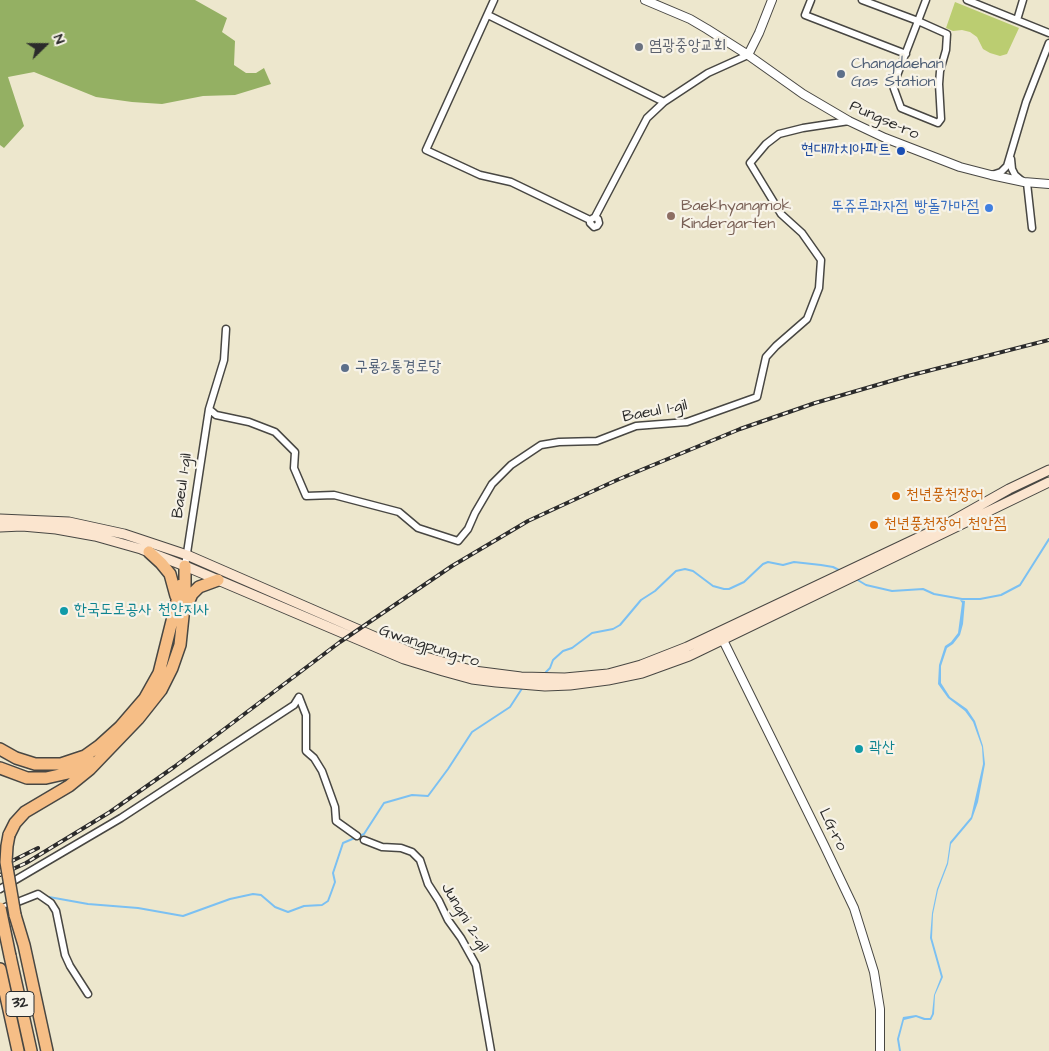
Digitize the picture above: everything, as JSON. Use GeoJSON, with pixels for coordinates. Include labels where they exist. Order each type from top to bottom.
{"type":"FeatureCollection","features":[{"type":"Feature","properties":{"kind":"highway"},"geometry":{"type":"LineString","coordinates":[[149,552],[170,574],[177,602]]}},
{"type":"Feature","properties":{"kind":"highway"},"geometry":{"type":"LineString","coordinates":[[0,749],[16,758],[44,766],[69,762],[92,752],[120,727],[144,698],[159,673],[186,561]]}},
{"type":"Feature","properties":{"kind":"highway"},"geometry":{"type":"LineString","coordinates":[[47,1051],[15,915],[6,862],[6,846],[9,835],[15,823],[26,812],[75,782],[138,719],[161,690],[172,668],[180,645],[186,561]]}},
{"type":"Feature","properties":{"kind":"highway"},"geometry":{"type":"LineString","coordinates":[[183,619],[195,590],[207,583],[218,580]]}},
{"type":"Feature","properties":{"kind":"highway"},"geometry":{"type":"LineString","coordinates":[[0,744],[16,758]]}},
{"type":"Feature","properties":{"kind":"highway"},"geometry":{"type":"LineString","coordinates":[[0,768],[27,778],[46,778],[79,769],[104,754]]}},
{"type":"Feature","properties":{"kind":"highway","name":"32"},"geometry":{"type":"LineString","coordinates":[[0,909],[30,1051]]}},
{"type":"Feature","properties":{"kind":"highway"},"geometry":{"type":"LineString","coordinates":[[22,946],[41,1051]]}},
{"type":"Feature","properties":{"kind":"highway","name":"32"},"geometry":{"type":"LineString","coordinates":[[0,968],[18,1051]]}},
{"type":"Feature","properties":{"kind":"main road"},"geometry":{"type":"LineString","coordinates":[[863,568],[1009,489],[1049,470]]}},
{"type":"Feature","properties":{"kind":"main road"},"geometry":{"type":"LineString","coordinates":[[863,568],[1049,482]]}},
{"type":"Feature","properties":{"kind":"main road","name":"Gwangpung-ro"},"geometry":{"type":"LineString","coordinates":[[0,519],[69,522],[124,534],[186,561],[346,624],[412,653],[474,671],[521,677],[566,678],[608,674],[641,665],[721,636],[863,568]]}},
{"type":"Feature","properties":{"kind":"main road","name":"Gwangpung-ro"},"geometry":{"type":"LineString","coordinates":[[0,527],[22,526],[56,529],[94,536],[186,561],[218,580],[404,659],[472,679],[545,686],[608,680],[642,673],[689,656],[721,636]]}},
{"type":"Feature","properties":{"kind":"street"},"geometry":{"type":"LineString","coordinates":[[494,0],[426,150],[480,175],[511,182],[593,218],[647,118],[664,102],[708,73],[748,55],[772,0]]}},
{"type":"Feature","properties":{"kind":"street","name":"Pungse-ro"},"geometry":{"type":"LineString","coordinates":[[646,0],[690,20],[748,55],[803,94],[849,121],[894,142],[960,167],[1026,183],[1049,184]]}},
{"type":"Feature","properties":{"kind":"street"},"geometry":{"type":"LineString","coordinates":[[811,0],[805,15],[906,54]]}},
{"type":"Feature","properties":{"kind":"street"},"geometry":{"type":"LineString","coordinates":[[862,0],[918,21],[947,34],[946,50],[940,70],[940,120],[938,123],[902,108],[893,86],[906,54],[918,21],[926,0]]}},
{"type":"Feature","properties":{"kind":"street"},"geometry":{"type":"LineString","coordinates":[[967,0],[1049,33]]}},
{"type":"Feature","properties":{"kind":"street"},"geometry":{"type":"LineString","coordinates":[[1017,20],[1024,0]]}},
{"type":"Feature","properties":{"kind":"street"},"geometry":{"type":"LineString","coordinates":[[488,15],[664,102]]}},
{"type":"Feature","properties":{"kind":"street"},"geometry":{"type":"LineString","coordinates":[[991,175],[1001,172],[1007,166],[1026,102],[1049,43]]}},
{"type":"Feature","properties":{"kind":"street","name":"Baeul 1-gil"},"geometry":{"type":"LineString","coordinates":[[209,409],[216,415],[249,422],[274,432],[295,452],[294,468],[306,496],[334,495],[399,512],[418,528],[458,541],[468,529],[492,484],[511,464],[540,445],[559,442],[598,441],[636,426],[687,422],[757,396],[766,358],[776,346],[807,319],[819,288],[821,260],[802,233],[781,214],[750,163],[766,144],[779,134],[849,121]]}},
{"type":"Feature","properties":{"kind":"street"},"geometry":{"type":"LineString","coordinates":[[1012,151],[1012,169],[1015,176],[1026,183],[1032,228]]}},
{"type":"Feature","properties":{"kind":"street","name":"Baeul 1-gil"},"geometry":{"type":"LineString","coordinates":[[186,561],[209,409],[224,360],[226,329]]}},
{"type":"Feature","properties":{"kind":"street","name":"LG-ro"},"geometry":{"type":"LineString","coordinates":[[721,636],[854,908],[874,972],[880,1009],[880,1051]]}},
{"type":"Feature","properties":{"kind":"street"},"geometry":{"type":"LineString","coordinates":[[0,889],[121,818],[294,705],[299,697],[306,715],[306,751],[314,758],[322,771],[335,807],[336,821],[357,836]]}},
{"type":"Feature","properties":{"kind":"street","name":"Jungni 2-gil"},"geometry":{"type":"LineString","coordinates":[[364,840],[382,847],[401,848],[412,852],[420,860],[428,884],[476,965],[490,1051]]}},
{"type":"Feature","properties":{"kind":"street"},"geometry":{"type":"LineString","coordinates":[[0,909],[38,894],[51,903],[56,911],[65,955],[88,994]]}},
{"type":"Feature","properties":{"kind":"green space"},"geometry":{"type":"Polygon","coordinates":[[[0,0],[195,0],[227,18],[222,32],[235,41],[234,65],[246,73],[256,73],[264,68],[271,84],[235,95],[203,96],[162,104],[96,97],[34,72],[8,77],[24,126],[4,148],[0,145],[0,0]]]}},
{"type":"Feature","properties":{"kind":"green space"},"geometry":{"type":"Polygon","coordinates":[[[955,2],[1019,28],[1007,54],[1000,56],[990,53],[983,49],[977,37],[970,32],[962,30],[953,31],[946,28],[955,2]]]}},
{"type":"Feature","properties":{"kind":"water"},"geometry":{"type":"Polygon","coordinates":[[[960,600],[965,601],[963,624],[960,635],[947,648],[941,666],[941,683],[950,697],[967,709],[975,721],[983,746],[985,764],[978,802],[972,819],[951,844],[948,864],[938,890],[933,914],[932,938],[943,977],[935,995],[934,1014],[931,1020],[916,1017],[904,1020],[899,1039],[901,1051],[899,1051],[897,1039],[903,1017],[916,1015],[930,1018],[932,1014],[934,995],[941,977],[930,938],[932,913],[937,889],[947,863],[950,842],[971,817],[983,764],[982,747],[973,722],[965,711],[948,698],[938,684],[939,665],[945,646],[958,633],[962,603],[960,600]]]}},
{"type":"Feature","properties":{"kind":"waterway"},"geometry":{"type":"LineString","coordinates":[[856,579],[866,585],[892,591],[923,589],[934,594],[962,599],[980,599],[1001,595],[1020,585],[1049,539]]}},
{"type":"Feature","properties":{"kind":"waterway"},"geometry":{"type":"LineString","coordinates":[[546,672],[553,660],[563,651],[572,648],[592,633],[613,629],[620,625],[641,600],[655,591],[676,571],[685,569],[693,571],[713,586],[724,589],[729,589],[744,582],[763,564],[768,562],[783,565],[794,562],[821,565],[833,567],[841,571]]}},
{"type":"Feature","properties":{"kind":"waterway"},"geometry":{"type":"LineString","coordinates":[[49,897],[88,904],[138,908],[183,916],[230,899],[253,894],[261,895],[275,907],[288,912],[304,906],[322,905],[328,901],[335,882],[333,873],[343,843],[364,834],[384,803],[412,795],[428,796],[472,732],[510,707],[523,687]]}},
{"type":"Feature","properties":{"kind":"railway"},"geometry":{"type":"LineString","coordinates":[[0,875],[26,863],[110,812],[174,767],[340,642],[452,566],[528,521],[617,480],[740,429],[815,403],[908,376],[1049,340]]}},
{"type":"Feature","properties":{"kind":"railway"},"geometry":{"type":"LineString","coordinates":[[0,867],[38,848]]}},
{"type":"Feature","properties":{"kind":"place","name":"염광중앙교회"},"geometry":{"type":"Point","coordinates":[639,47]}},
{"type":"Feature","properties":{"kind":"place","name":"Changdaehan Gas Station"},"geometry":{"type":"Point","coordinates":[841,74]}},
{"type":"Feature","properties":{"kind":"place","name":"현대까치아파트"},"geometry":{"type":"Point","coordinates":[901,151]}},
{"type":"Feature","properties":{"kind":"place","name":"뚜쥬루과자점 빵돌가마점"},"geometry":{"type":"Point","coordinates":[989,208]}},
{"type":"Feature","properties":{"kind":"place","name":"Baekhyangmok Kindergarten"},"geometry":{"type":"Point","coordinates":[671,216]}},
{"type":"Feature","properties":{"kind":"place","name":"구룡2통경로당"},"geometry":{"type":"Point","coordinates":[345,368]}},
{"type":"Feature","properties":{"kind":"place","name":"천년풍천장어"},"geometry":{"type":"Point","coordinates":[896,496]}},
{"type":"Feature","properties":{"kind":"place","name":"천년풍천장어 천안점"},"geometry":{"type":"Point","coordinates":[874,525]}},
{"type":"Feature","properties":{"kind":"place","name":"한국도로공사 천안지사"},"geometry":{"type":"Point","coordinates":[64,611]}},
{"type":"Feature","properties":{"kind":"place","name":"곽산"},"geometry":{"type":"Point","coordinates":[859,749]}}]}
